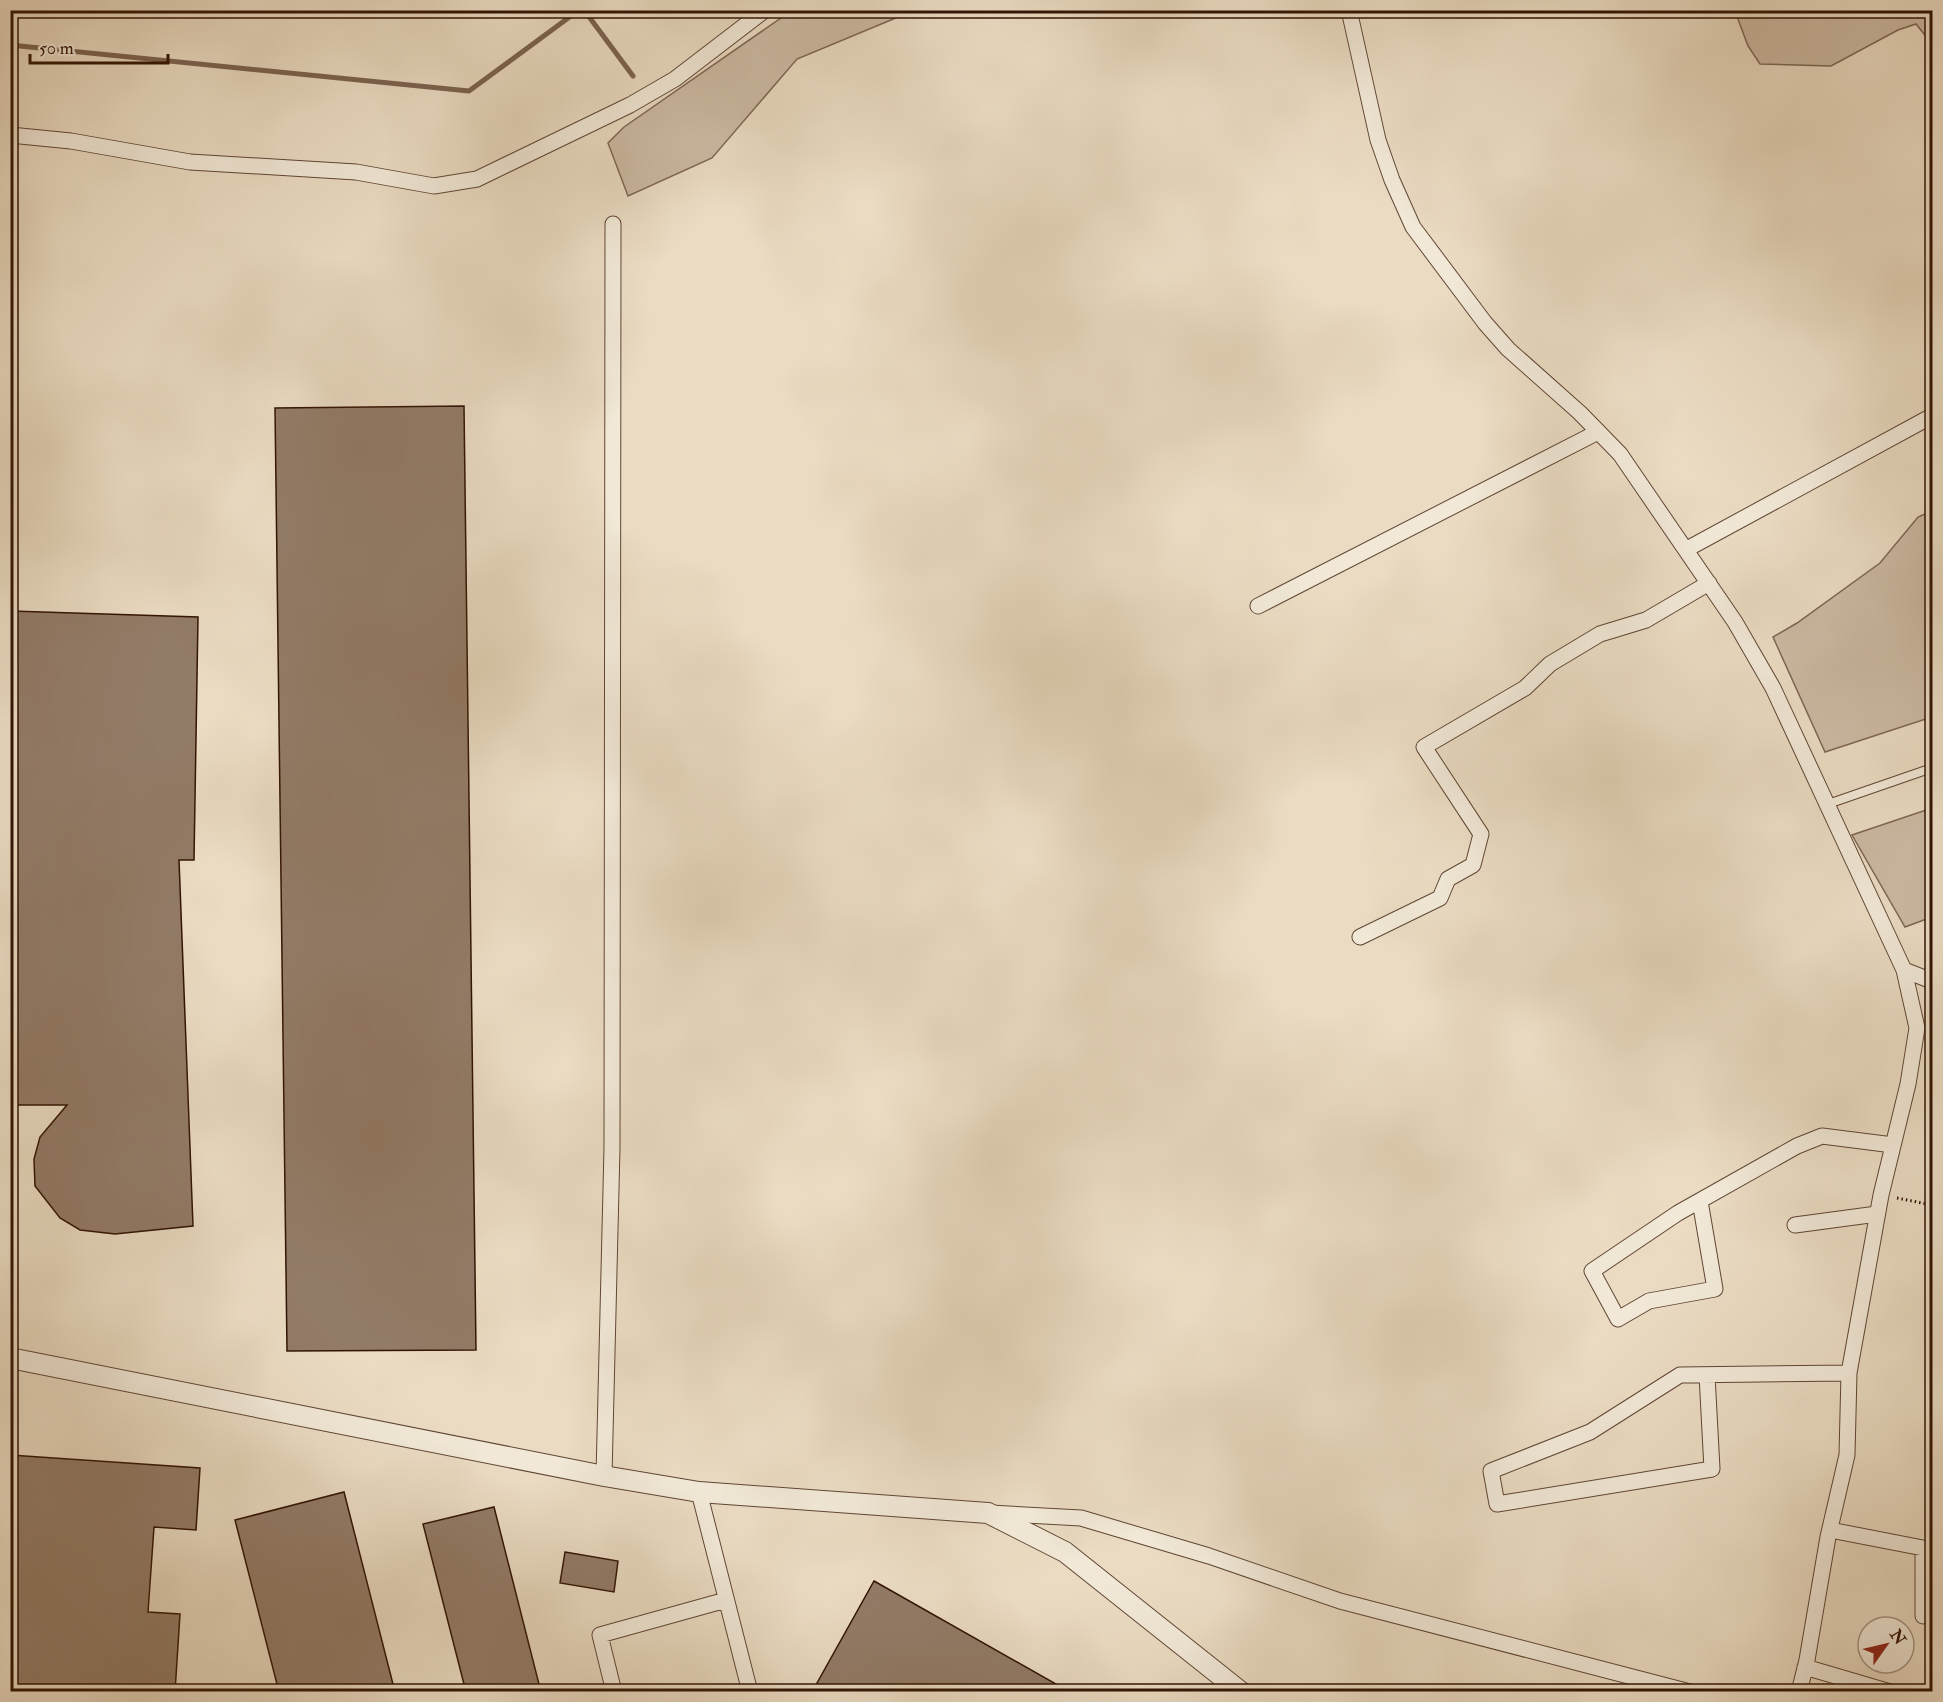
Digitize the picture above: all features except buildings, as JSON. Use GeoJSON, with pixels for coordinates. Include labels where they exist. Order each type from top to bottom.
{"type":"FeatureCollection","features":[{"type":"Feature","properties":{"kind":"street"},"geometry":{"type":"LineString","coordinates":[[10,135],[71,141],[190,162],[356,172],[434,186],[477,179],[630,105],[675,79],[765,10]]}},
{"type":"Feature","properties":{"kind":"street"},"geometry":{"type":"LineString","coordinates":[[1349,10],[1378,140],[1392,180],[1413,227],[1500,340],[1620,454],[1687,549],[1735,622],[1773,688],[1904,970],[1917,1028],[1908,1084],[1877,1214],[1849,1373],[1847,1455],[1799,1692]]}},
{"type":"Feature","properties":{"kind":"street"},"geometry":{"type":"LineString","coordinates":[[604,1476],[612,1148],[614,224]]}},
{"type":"Feature","properties":{"kind":"street"},"geometry":{"type":"LineString","coordinates":[[1687,549],[1932,416]]}},
{"type":"Feature","properties":{"kind":"street"},"geometry":{"type":"LineString","coordinates":[[1258,606],[1599,432]]}},
{"type":"Feature","properties":{"kind":"street"},"geometry":{"type":"LineString","coordinates":[[1360,937],[1440,898],[1448,879],[1473,865],[1481,834],[1424,747],[1525,688],[1550,664],[1600,634],[1647,620],[1709,583]]}},
{"type":"Feature","properties":{"kind":"street"},"geometry":{"type":"LineString","coordinates":[[1904,970],[1932,981]]}},
{"type":"Feature","properties":{"kind":"street"},"geometry":{"type":"LineString","coordinates":[[1700,1201],[1715,1289],[1649,1301],[1618,1319],[1592,1271],[1678,1213],[1797,1146],[1822,1136],[1893,1145]]}},
{"type":"Feature","properties":{"kind":"street"},"geometry":{"type":"LineString","coordinates":[[1796,1225],[1877,1214]]}},
{"type":"Feature","properties":{"kind":"street"},"geometry":{"type":"LineString","coordinates":[[10,1358],[604,1476],[699,1492],[1081,1518],[1209,1556],[1340,1601],[1690,1692]]}},
{"type":"Feature","properties":{"kind":"street"},"geometry":{"type":"LineString","coordinates":[[1707,1375],[1712,1469],[1497,1504],[1491,1471],[1590,1432],[1680,1375],[1849,1373]]}},
{"type":"Feature","properties":{"kind":"street"},"geometry":{"type":"LineString","coordinates":[[699,1492],[750,1692]]}},
{"type":"Feature","properties":{"kind":"street"},"geometry":{"type":"LineString","coordinates":[[988,1513],[1065,1552],[1241,1692]]}},
{"type":"Feature","properties":{"kind":"street"},"geometry":{"type":"LineString","coordinates":[[1830,1530],[1923,1548],[1923,1617]]}},
{"type":"Feature","properties":{"kind":"street"},"geometry":{"type":"LineString","coordinates":[[614,1692],[600,1635],[726,1600]]}},
{"type":"Feature","properties":{"kind":"street"},"geometry":{"type":"LineString","coordinates":[[1805,1667],[1890,1692]]}},
{"type":"Feature","properties":{"kind":"lane"},"geometry":{"type":"LineString","coordinates":[[1828,804],[1932,768]]}},
{"type":"Feature","properties":{"kind":"path"},"geometry":{"type":"LineString","coordinates":[[1881,1195],[1932,1205]]}},
{"type":"Feature","properties":{"kind":"shaded area"},"geometry":{"type":"Polygon","coordinates":[[[791,11],[905,11],[898,17],[797,59],[712,158],[628,196],[608,143],[624,127],[791,11]]]}},
{"type":"Feature","properties":{"kind":"shaded area"},"geometry":{"type":"Polygon","coordinates":[[[1735,11],[1932,11],[1932,44],[1916,24],[1898,30],[1831,66],[1760,64],[1748,46],[1735,11]]]}},
{"type":"Feature","properties":{"kind":"shaded area"},"geometry":{"type":"Polygon","coordinates":[[[1932,511],[1932,717],[1825,752],[1773,637],[1797,623],[1880,563],[1918,517],[1932,511]]]}},
{"type":"Feature","properties":{"kind":"shaded area"},"geometry":{"type":"Polygon","coordinates":[[[1932,808],[1932,917],[1905,927],[1852,835],[1932,808]]]}},
{"type":"Feature","properties":{"kind":"waterway"},"geometry":{"type":"LineString","coordinates":[[10,45],[469,91],[579,10]]}},
{"type":"Feature","properties":{"kind":"waterway"},"geometry":{"type":"LineString","coordinates":[[584,10],[633,76]]}}]}
